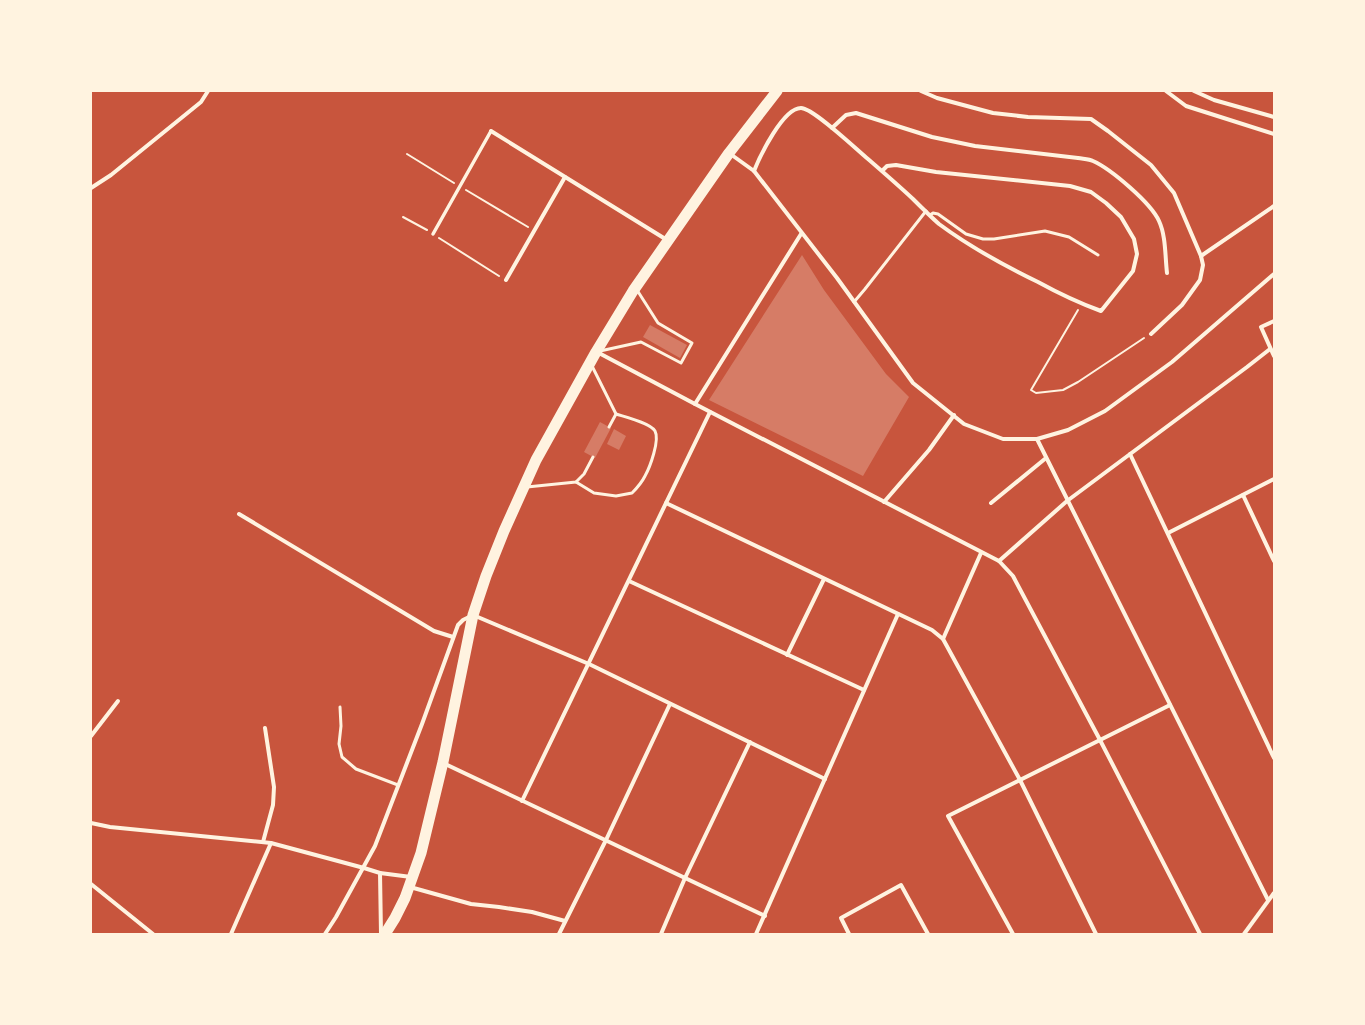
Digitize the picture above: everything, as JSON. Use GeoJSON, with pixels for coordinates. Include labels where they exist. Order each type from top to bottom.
{"type":"FeatureCollection","features":[{"type":"Feature","properties":{"kind":"highway"},"geometry":{"type":"LineString","coordinates":[[385,934],[395,918],[411,882],[423,847],[443,762],[473,615],[486,576],[523,487],[536,460],[590,362],[635,288],[729,153],[778,91]]}},
{"type":"Feature","properties":{"kind":"street"},"geometry":{"type":"LineString","coordinates":[[91,188],[111,175],[201,102],[208,91]]}},
{"type":"Feature","properties":{"kind":"street"},"geometry":{"type":"LineString","coordinates":[[921,91],[937,98],[993,113],[1028,117],[1091,119],[1151,165],[1174,193],[1201,256],[1203,265],[1200,280],[1182,305],[1151,334]]}},
{"type":"Feature","properties":{"kind":"street"},"geometry":{"type":"LineString","coordinates":[[1166,91],[1186,106],[1274,134]]}},
{"type":"Feature","properties":{"kind":"street"},"geometry":{"type":"LineString","coordinates":[[1194,91],[1214,100],[1274,117]]}},
{"type":"Feature","properties":{"kind":"street"},"geometry":{"type":"LineString","coordinates":[[754,171],[762,151],[788,114],[795,109],[802,108],[811,111],[832,128],[882,171],[938,223],[977,251],[1004,266],[1082,304],[1101,311],[1133,271],[1138,254],[1134,239],[1121,217],[1091,192],[1070,186],[936,172],[896,165],[887,166],[882,171]]}},
{"type":"Feature","properties":{"kind":"street"},"geometry":{"type":"LineString","coordinates":[[832,128],[846,115],[856,113],[932,137],[975,146],[1092,160],[1106,168],[1147,203],[1159,220],[1163,236],[1167,273]]}},
{"type":"Feature","properties":{"kind":"street"},"geometry":{"type":"LineString","coordinates":[[433,234],[491,131],[667,240]]}},
{"type":"Feature","properties":{"kind":"street"},"geometry":{"type":"LineString","coordinates":[[729,153],[754,171],[914,383],[964,424],[1003,439],[1037,439],[1068,430],[1105,411],[1172,362],[1274,274]]}},
{"type":"Feature","properties":{"kind":"street"},"geometry":{"type":"LineString","coordinates":[[506,280],[565,177]]}},
{"type":"Feature","properties":{"kind":"street"},"geometry":{"type":"LineString","coordinates":[[1201,256],[1274,206]]}},
{"type":"Feature","properties":{"kind":"street"},"geometry":{"type":"LineString","coordinates":[[694,404],[801,234]]}},
{"type":"Feature","properties":{"kind":"street"},"geometry":{"type":"LineString","coordinates":[[1274,321],[1261,327],[1274,356]]}},
{"type":"Feature","properties":{"kind":"street"},"geometry":{"type":"LineString","coordinates":[[999,562],[1067,501],[1248,367],[1270,348]]}},
{"type":"Feature","properties":{"kind":"street"},"geometry":{"type":"LineString","coordinates":[[596,352],[999,562],[1013,576],[1200,934]]}},
{"type":"Feature","properties":{"kind":"street"},"geometry":{"type":"LineString","coordinates":[[522,801],[710,412]]}},
{"type":"Feature","properties":{"kind":"street"},"geometry":{"type":"LineString","coordinates":[[884,502],[929,450],[954,415]]}},
{"type":"Feature","properties":{"kind":"street"},"geometry":{"type":"LineString","coordinates":[[1037,439],[1268,900]]}},
{"type":"Feature","properties":{"kind":"street"},"geometry":{"type":"LineString","coordinates":[[1130,454],[1274,758]]}},
{"type":"Feature","properties":{"kind":"street"},"geometry":{"type":"LineString","coordinates":[[991,503],[1046,458]]}},
{"type":"Feature","properties":{"kind":"street"},"geometry":{"type":"LineString","coordinates":[[1168,534],[1274,479]]}},
{"type":"Feature","properties":{"kind":"street"},"geometry":{"type":"LineString","coordinates":[[1243,495],[1274,561]]}},
{"type":"Feature","properties":{"kind":"street"},"geometry":{"type":"LineString","coordinates":[[666,503],[932,630],[943,639],[1020,780],[1096,934]]}},
{"type":"Feature","properties":{"kind":"street"},"geometry":{"type":"LineString","coordinates":[[239,514],[434,631],[453,637]]}},
{"type":"Feature","properties":{"kind":"street"},"geometry":{"type":"LineString","coordinates":[[943,639],[981,553]]}},
{"type":"Feature","properties":{"kind":"street"},"geometry":{"type":"LineString","coordinates":[[787,655],[824,579]]}},
{"type":"Feature","properties":{"kind":"street"},"geometry":{"type":"LineString","coordinates":[[629,582],[864,690]]}},
{"type":"Feature","properties":{"kind":"street"},"geometry":{"type":"LineString","coordinates":[[756,934],[898,614]]}},
{"type":"Feature","properties":{"kind":"street"},"geometry":{"type":"LineString","coordinates":[[325,934],[364,868],[375,846],[425,717],[458,626],[463,620],[473,615],[589,664],[825,779]]}},
{"type":"Feature","properties":{"kind":"street"},"geometry":{"type":"LineString","coordinates":[[91,736],[118,701]]}},
{"type":"Feature","properties":{"kind":"street"},"geometry":{"type":"LineString","coordinates":[[559,934],[606,840],[670,704]]}},
{"type":"Feature","properties":{"kind":"street"},"geometry":{"type":"LineString","coordinates":[[1013,934],[948,816],[1170,705]]}},
{"type":"Feature","properties":{"kind":"street"},"geometry":{"type":"LineString","coordinates":[[263,842],[273,805],[274,787],[265,728]]}},
{"type":"Feature","properties":{"kind":"street"},"geometry":{"type":"LineString","coordinates":[[661,934],[685,878],[750,742]]}},
{"type":"Feature","properties":{"kind":"street"},"geometry":{"type":"LineString","coordinates":[[443,762],[764,916]]}},
{"type":"Feature","properties":{"kind":"street"},"geometry":{"type":"LineString","coordinates":[[91,824],[271,843],[411,882],[471,904],[532,912],[565,921]]}},
{"type":"Feature","properties":{"kind":"street"},"geometry":{"type":"LineString","coordinates":[[231,934],[271,843]]}},
{"type":"Feature","properties":{"kind":"street"},"geometry":{"type":"LineString","coordinates":[[380,873],[381,934]]}},
{"type":"Feature","properties":{"kind":"street"},"geometry":{"type":"LineString","coordinates":[[91,884],[153,934]]}},
{"type":"Feature","properties":{"kind":"street"},"geometry":{"type":"LineString","coordinates":[[849,934],[841,918],[901,886],[928,934]]}},
{"type":"Feature","properties":{"kind":"street"},"geometry":{"type":"LineString","coordinates":[[1244,934],[1274,893]]}},
{"type":"Feature","properties":{"kind":"lane"},"geometry":{"type":"LineString","coordinates":[[854,302],[866,289],[926,211]]}},
{"type":"Feature","properties":{"kind":"lane"},"geometry":{"type":"LineString","coordinates":[[930,215],[933,213],[938,214],[966,234],[983,239],[994,239],[1045,230],[1069,237],[1098,255]]}},
{"type":"Feature","properties":{"kind":"lane"},"geometry":{"type":"LineString","coordinates":[[596,352],[641,342],[659,352],[670,355],[681,364],[692,343],[658,324],[635,288]]}},
{"type":"Feature","properties":{"kind":"lane"},"geometry":{"type":"LineString","coordinates":[[656,328],[658,324]]}},
{"type":"Feature","properties":{"kind":"lane"},"geometry":{"type":"LineString","coordinates":[[666,333],[667,328]]}},
{"type":"Feature","properties":{"kind":"lane"},"geometry":{"type":"LineString","coordinates":[[677,339],[679,335]]}},
{"type":"Feature","properties":{"kind":"lane"},"geometry":{"type":"LineString","coordinates":[[648,346],[650,341]]}},
{"type":"Feature","properties":{"kind":"lane"},"geometry":{"type":"LineString","coordinates":[[659,352],[660,347]]}},
{"type":"Feature","properties":{"kind":"lane"},"geometry":{"type":"LineString","coordinates":[[523,487],[576,482],[594,493],[616,496],[632,493],[646,476],[655,450],[655,431],[648,425],[616,414],[590,362]]}},
{"type":"Feature","properties":{"kind":"lane"},"geometry":{"type":"LineString","coordinates":[[609,427],[616,414]]}},
{"type":"Feature","properties":{"kind":"lane"},"geometry":{"type":"LineString","coordinates":[[576,482],[584,474],[593,457]]}},
{"type":"Feature","properties":{"kind":"lane"},"geometry":{"type":"LineString","coordinates":[[340,707],[341,726],[339,744],[342,757],[356,769],[398,784]]}},
{"type":"Feature","properties":{"kind":"path"},"geometry":{"type":"LineString","coordinates":[[407,154],[534,230]]}},
{"type":"Feature","properties":{"kind":"path"},"geometry":{"type":"LineString","coordinates":[[403,217],[506,280]]}},
{"type":"Feature","properties":{"kind":"path"},"geometry":{"type":"LineString","coordinates":[[1082,304],[1031,390],[1036,393],[1063,390],[1078,382],[1151,334]]}},
{"type":"Feature","properties":{"kind":"building"},"geometry":{"type":"Polygon","coordinates":[[[802,255],[824,290],[886,374],[909,397],[863,476],[709,400],[802,255]]]}},
{"type":"Feature","properties":{"kind":"building"},"geometry":{"type":"Polygon","coordinates":[[[650,325],[687,345],[680,358],[643,337],[650,325]]]}},
{"type":"Feature","properties":{"kind":"building"},"geometry":{"type":"Polygon","coordinates":[[[600,422],[611,428],[595,458],[584,452],[600,422]]]}},
{"type":"Feature","properties":{"kind":"building"},"geometry":{"type":"Polygon","coordinates":[[[614,429],[626,436],[619,450],[607,444],[614,429]]]}}]}
